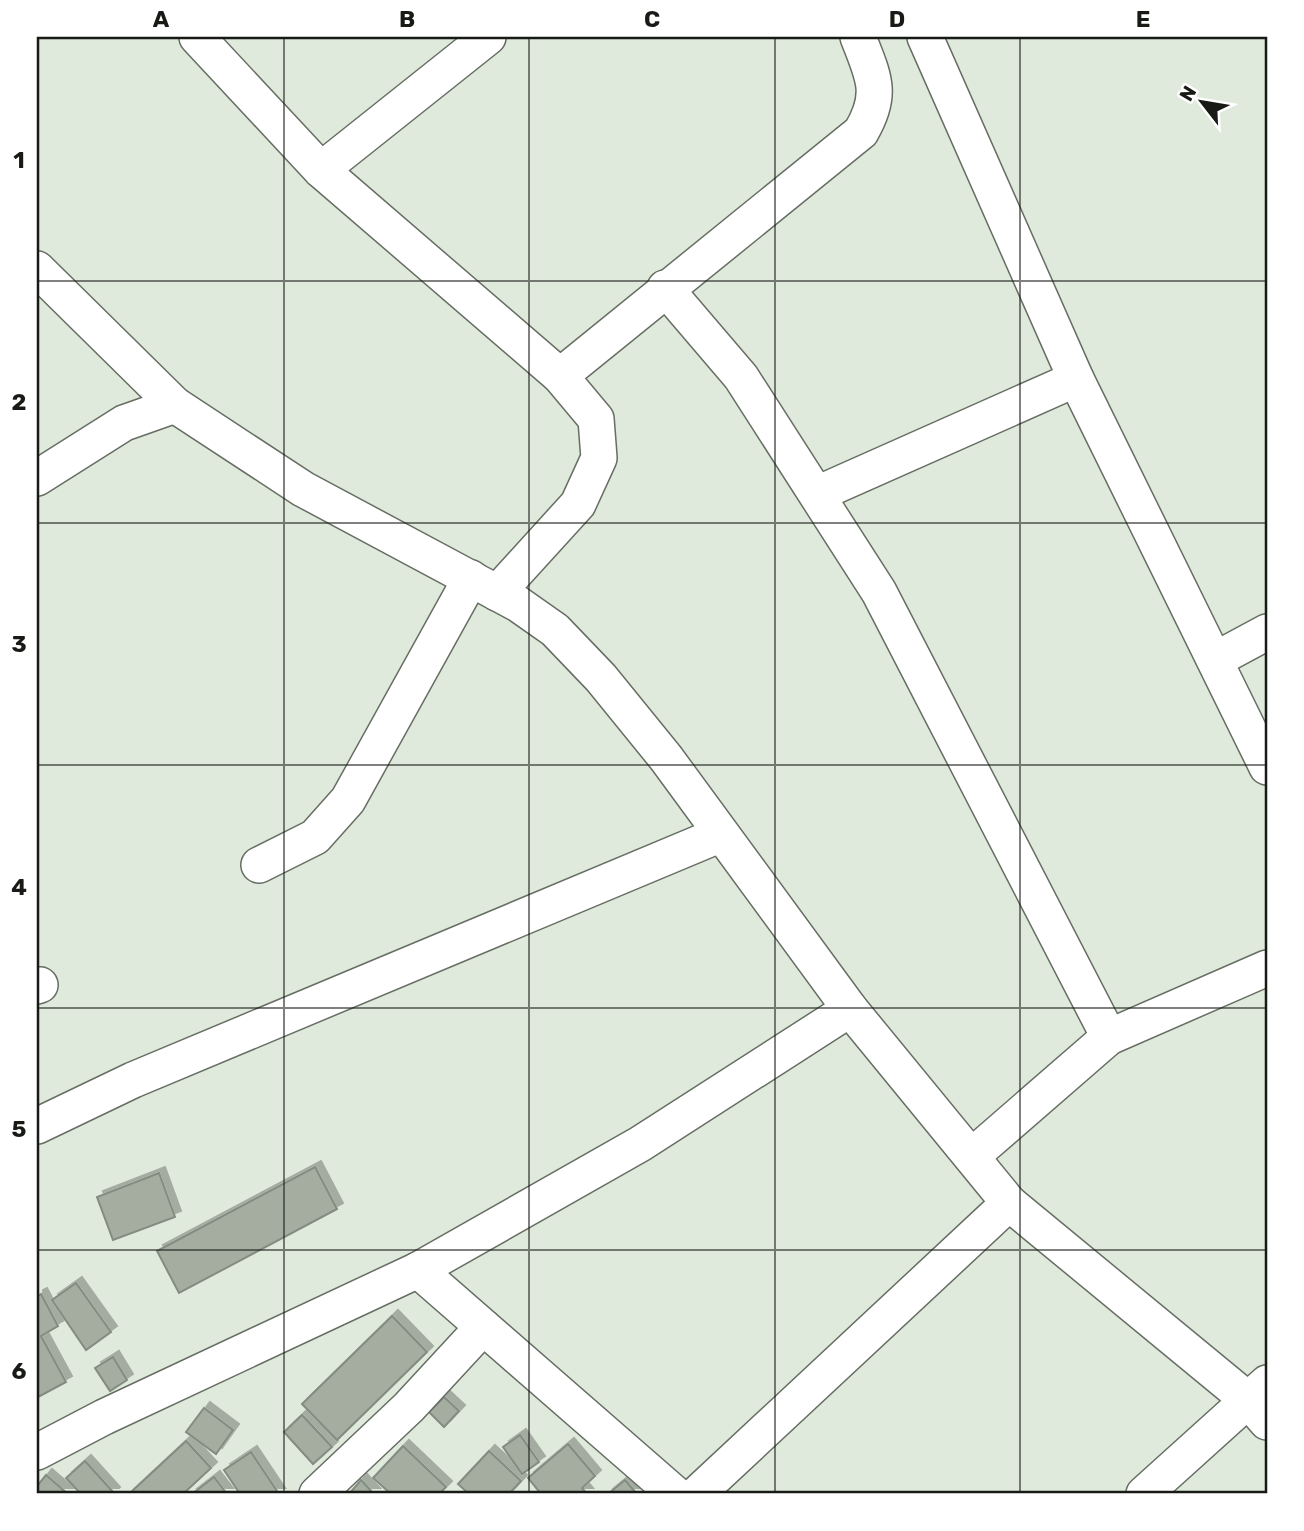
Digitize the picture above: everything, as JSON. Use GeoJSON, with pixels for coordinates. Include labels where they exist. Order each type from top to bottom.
{"type":"FeatureCollection","features":[{"type":"Feature","properties":{"kind":"street"},"geometry":{"type":"LineString","coordinates":[[197,37],[321,170],[559,376],[596,419],[599,458],[578,505],[484,586],[348,800],[315,837],[259,865]]}},
{"type":"Feature","properties":{"kind":"street"},"geometry":{"type":"LineString","coordinates":[[321,170],[488,37]]}},
{"type":"Feature","properties":{"kind":"street"},"geometry":{"type":"LineString","coordinates":[[559,376],[861,132],[874,110],[876,84],[858,37]]}},
{"type":"Feature","properties":{"kind":"street"},"geometry":{"type":"LineString","coordinates":[[925,37],[1076,379],[1267,767]]}},
{"type":"Feature","properties":{"kind":"street"},"geometry":{"type":"LineString","coordinates":[[37,269],[175,405],[303,489],[484,586],[555,630],[601,678],[666,758],[719,835],[850,1009],[1009,1203],[1261,1402],[1144,1494]]}},
{"type":"Feature","properties":{"kind":"street"},"geometry":{"type":"LineString","coordinates":[[665,288],[741,377],[879,592],[1109,1037]]}},
{"type":"Feature","properties":{"kind":"street"},"geometry":{"type":"LineString","coordinates":[[817,494],[1076,379]]}},
{"type":"Feature","properties":{"kind":"street"},"geometry":{"type":"LineString","coordinates":[[37,478],[124,423],[175,405]]}},
{"type":"Feature","properties":{"kind":"street"},"geometry":{"type":"LineString","coordinates":[[1215,660],[1267,632]]}},
{"type":"Feature","properties":{"kind":"street"},"geometry":{"type":"LineString","coordinates":[[37,1126],[133,1080],[719,835]]}},
{"type":"Feature","properties":{"kind":"street"},"geometry":{"type":"LineString","coordinates":[[972,1156],[1109,1037],[1267,968]]}},
{"type":"Feature","properties":{"kind":"street"},"geometry":{"type":"LineString","coordinates":[[37,1452],[104,1417],[418,1270],[640,1144],[850,1009]]}},
{"type":"Feature","properties":{"kind":"street"},"geometry":{"type":"LineString","coordinates":[[697,1494],[1009,1203]]}},
{"type":"Feature","properties":{"kind":"street"},"geometry":{"type":"LineString","coordinates":[[418,1270],[675,1494]]}},
{"type":"Feature","properties":{"kind":"street"},"geometry":{"type":"LineString","coordinates":[[317,1494],[409,1407],[483,1327]]}},
{"type":"Feature","properties":{"kind":"building"},"geometry":{"type":"Polygon","coordinates":[[[315,1167],[337,1209],[179,1293],[157,1251],[315,1167]]]}},
{"type":"Feature","properties":{"kind":"building"},"geometry":{"type":"Polygon","coordinates":[[[159,1173],[175,1217],[113,1240],[97,1197],[159,1173]]]}},
{"type":"Feature","properties":{"kind":"building"},"geometry":{"type":"Polygon","coordinates":[[[76,1283],[111,1332],[86,1350],[52,1300],[76,1283]]]}},
{"type":"Feature","properties":{"kind":"building"},"geometry":{"type":"Polygon","coordinates":[[[41,1294],[58,1326],[41,1336],[66,1382],[38,1397],[37,1296],[41,1294]]]}},
{"type":"Feature","properties":{"kind":"building"},"geometry":{"type":"Polygon","coordinates":[[[392,1316],[427,1352],[337,1440],[302,1404],[392,1316]]]}},
{"type":"Feature","properties":{"kind":"building"},"geometry":{"type":"Polygon","coordinates":[[[113,1357],[127,1380],[110,1391],[95,1368],[113,1357]]]}},
{"type":"Feature","properties":{"kind":"building"},"geometry":{"type":"Polygon","coordinates":[[[444,1397],[459,1411],[444,1427],[429,1412],[444,1397]]]}},
{"type":"Feature","properties":{"kind":"building"},"geometry":{"type":"Polygon","coordinates":[[[204,1408],[233,1430],[216,1454],[186,1432],[204,1408]]]}},
{"type":"Feature","properties":{"kind":"building"},"geometry":{"type":"Polygon","coordinates":[[[302,1415],[332,1447],[313,1464],[284,1432],[302,1415]]]}},
{"type":"Feature","properties":{"kind":"building"},"geometry":{"type":"Polygon","coordinates":[[[520,1435],[539,1462],[522,1474],[503,1447],[520,1435]]]}},
{"type":"Feature","properties":{"kind":"building"},"geometry":{"type":"Polygon","coordinates":[[[186,1441],[211,1468],[183,1494],[129,1494],[186,1441]]]}},
{"type":"Feature","properties":{"kind":"building"},"geometry":{"type":"Polygon","coordinates":[[[568,1444],[595,1476],[582,1488],[587,1494],[541,1494],[528,1478],[568,1444]]]}},
{"type":"Feature","properties":{"kind":"building"},"geometry":{"type":"Polygon","coordinates":[[[403,1446],[446,1487],[439,1494],[391,1494],[373,1478],[403,1446]]]}},
{"type":"Feature","properties":{"kind":"building"},"geometry":{"type":"Polygon","coordinates":[[[489,1451],[521,1481],[509,1494],[469,1494],[458,1484],[489,1451]]]}},
{"type":"Feature","properties":{"kind":"building"},"geometry":{"type":"Polygon","coordinates":[[[251,1452],[279,1494],[240,1494],[224,1470],[251,1452]]]}},
{"type":"Feature","properties":{"kind":"building"},"geometry":{"type":"Polygon","coordinates":[[[85,1461],[113,1494],[81,1494],[66,1478],[85,1461]]]}},
{"type":"Feature","properties":{"kind":"building"},"geometry":{"type":"Polygon","coordinates":[[[46,1475],[68,1494],[37,1494],[37,1486],[46,1475]]]}},
{"type":"Feature","properties":{"kind":"building"},"geometry":{"type":"Polygon","coordinates":[[[214,1477],[227,1494],[192,1494],[214,1477]]]}},
{"type":"Feature","properties":{"kind":"building"},"geometry":{"type":"Polygon","coordinates":[[[361,1480],[374,1494],[349,1494],[361,1480]]]}},
{"type":"Feature","properties":{"kind":"building"},"geometry":{"type":"Polygon","coordinates":[[[625,1480],[637,1494],[608,1494],[625,1480]]]}}]}
